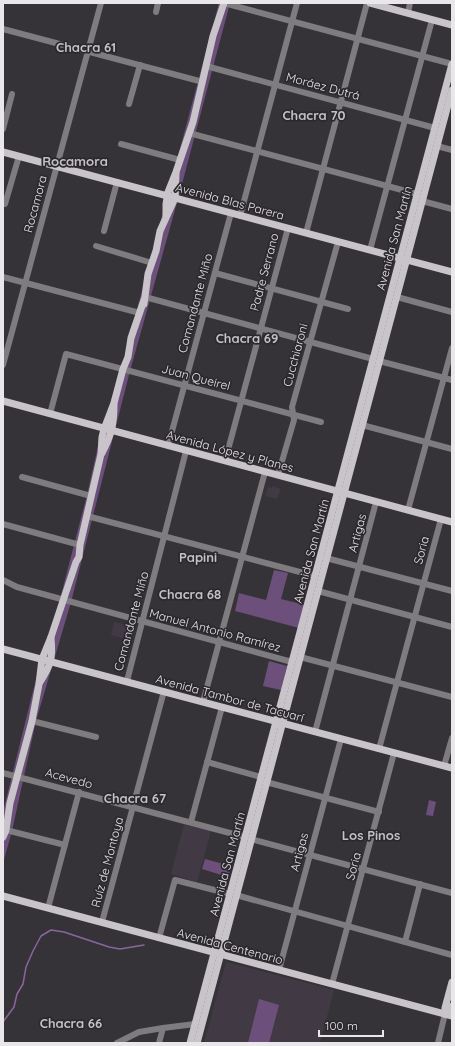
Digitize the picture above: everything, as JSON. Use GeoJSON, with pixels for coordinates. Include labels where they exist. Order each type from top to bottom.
{"type":"FeatureCollection","features":[{"type":"Feature","properties":{"kind":"main road"},"geometry":{"type":"LineString","coordinates":[[166,216],[167,196],[189,133],[203,82],[213,36],[224,3]]}},
{"type":"Feature","properties":{"kind":"main road"},"geometry":{"type":"LineString","coordinates":[[368,3],[452,25]]}},
{"type":"Feature","properties":{"kind":"main road","name":"Avenida San Martín"},"geometry":{"type":"LineString","coordinates":[[279,723],[300,657],[318,591],[341,492],[403,259],[418,194],[452,64]]}},
{"type":"Feature","properties":{"kind":"main road","name":"Avenida San Martín"},"geometry":{"type":"LineString","coordinates":[[197,1043],[218,953],[279,723],[292,662],[315,576],[362,424],[376,360],[396,297],[403,259],[422,201],[452,90]]}},
{"type":"Feature","properties":{"kind":"main road","name":"Avenida Blas Parera"},"geometry":{"type":"LineString","coordinates":[[3,152],[452,272]]}},
{"type":"Feature","properties":{"kind":"main road"},"geometry":{"type":"LineString","coordinates":[[4,833],[10,803],[32,720],[42,659],[79,556],[79,549],[101,454],[104,428],[114,403],[123,369],[128,357],[131,338],[144,305],[148,274],[160,231],[175,198],[176,172]]}},
{"type":"Feature","properties":{"kind":"main road","name":"Avenida López y Planes"},"geometry":{"type":"LineString","coordinates":[[3,401],[452,522]]}},
{"type":"Feature","properties":{"kind":"main road"},"geometry":{"type":"LineString","coordinates":[[101,454],[112,431],[114,420],[114,403]]}},
{"type":"Feature","properties":{"kind":"main road"},"geometry":{"type":"LineString","coordinates":[[39,684],[51,661],[51,637]]}},
{"type":"Feature","properties":{"kind":"main road","name":"Avenida Tambor de Tacuarí"},"geometry":{"type":"LineString","coordinates":[[3,648],[452,768]]}},
{"type":"Feature","properties":{"kind":"main road","name":"Avenida Centenario"},"geometry":{"type":"LineString","coordinates":[[3,896],[449,1015]]}},
{"type":"Feature","properties":{"kind":"main road","name":"Avenida San Martín"},"geometry":{"type":"LineString","coordinates":[[190,1043],[218,953]]}},
{"type":"Feature","properties":{"kind":"main road"},"geometry":{"type":"LineString","coordinates":[[449,1015],[445,1008],[452,982]]}},
{"type":"Feature","properties":{"kind":"main road"},"geometry":{"type":"LineString","coordinates":[[449,1015],[452,1006]]}},
{"type":"Feature","properties":{"kind":"street","name":"Rocamora"},"geometry":{"type":"LineString","coordinates":[[3,365],[101,3]]}},
{"type":"Feature","properties":{"kind":"street"},"geometry":{"type":"LineString","coordinates":[[156,12],[158,3]]}},
{"type":"Feature","properties":{"kind":"street"},"geometry":{"type":"LineString","coordinates":[[224,3],[452,64]]}},
{"type":"Feature","properties":{"kind":"street"},"geometry":{"type":"LineString","coordinates":[[240,216],[297,3]]}},
{"type":"Feature","properties":{"kind":"street"},"geometry":{"type":"LineString","coordinates":[[306,233],[357,38],[368,3]]}},
{"type":"Feature","properties":{"kind":"street"},"geometry":{"type":"LineString","coordinates":[[408,13],[410,3]]}},
{"type":"Feature","properties":{"kind":"street"},"geometry":{"type":"LineString","coordinates":[[370,250],[432,20]]}},
{"type":"Feature","properties":{"kind":"street"},"geometry":{"type":"LineString","coordinates":[[3,29],[203,82]]}},
{"type":"Feature","properties":{"kind":"street"},"geometry":{"type":"LineString","coordinates":[[129,104],[140,65]]}},
{"type":"Feature","properties":{"kind":"street","name":"Moráez Dutrá"},"geometry":{"type":"LineString","coordinates":[[206,66],[435,128]]}},
{"type":"Feature","properties":{"kind":"street"},"geometry":{"type":"LineString","coordinates":[[3,129],[12,94]]}},
{"type":"Feature","properties":{"kind":"street"},"geometry":{"type":"LineString","coordinates":[[189,133],[418,194]]}},
{"type":"Feature","properties":{"kind":"street"},"geometry":{"type":"LineString","coordinates":[[121,144],[180,160]]}},
{"type":"Feature","properties":{"kind":"street"},"geometry":{"type":"LineString","coordinates":[[437,146],[452,150]]}},
{"type":"Feature","properties":{"kind":"street"},"geometry":{"type":"LineString","coordinates":[[5,204],[19,156]]}},
{"type":"Feature","properties":{"kind":"street"},"geometry":{"type":"LineString","coordinates":[[104,231],[117,182]]}},
{"type":"Feature","properties":{"kind":"street"},"geometry":{"type":"LineString","coordinates":[[422,201],[452,209]]}},
{"type":"Feature","properties":{"kind":"street","name":"Comandante Miño"},"geometry":{"type":"LineString","coordinates":[[168,446],[231,213]]}},
{"type":"Feature","properties":{"kind":"street","name":"Padre Serrano"},"geometry":{"type":"LineString","coordinates":[[225,461],[288,228]]}},
{"type":"Feature","properties":{"kind":"street","name":"Cucchiaroni"},"geometry":{"type":"LineString","coordinates":[[278,475],[294,420],[292,407],[338,242]]}},
{"type":"Feature","properties":{"kind":"street"},"geometry":{"type":"LineString","coordinates":[[96,246],[152,262]]}},
{"type":"Feature","properties":{"kind":"street"},"geometry":{"type":"LineString","coordinates":[[215,273],[348,309]]}},
{"type":"Feature","properties":{"kind":"street"},"geometry":{"type":"LineString","coordinates":[[3,277],[140,312]]}},
{"type":"Feature","properties":{"kind":"street"},"geometry":{"type":"LineString","coordinates":[[396,297],[452,312]]}},
{"type":"Feature","properties":{"kind":"street"},"geometry":{"type":"LineString","coordinates":[[144,299],[204,313],[452,380]]}},
{"type":"Feature","properties":{"kind":"street"},"geometry":{"type":"LineString","coordinates":[[408,510],[452,348]]}},
{"type":"Feature","properties":{"kind":"street","name":"Juan Queirel"},"geometry":{"type":"LineString","coordinates":[[50,414],[66,354],[321,422]]}},
{"type":"Feature","properties":{"kind":"street"},"geometry":{"type":"LineString","coordinates":[[362,424],[452,449]]}},
{"type":"Feature","properties":{"kind":"street","name":"Comandante Miño"},"geometry":{"type":"LineString","coordinates":[[127,681],[186,451]]}},
{"type":"Feature","properties":{"kind":"street"},"geometry":{"type":"LineString","coordinates":[[203,702],[266,472]]}},
{"type":"Feature","properties":{"kind":"street"},"geometry":{"type":"LineString","coordinates":[[22,477],[91,496]]}},
{"type":"Feature","properties":{"kind":"street","name":"Artigas"},"geometry":{"type":"LineString","coordinates":[[315,732],[376,502]]}},
{"type":"Feature","properties":{"kind":"street"},"geometry":{"type":"LineString","coordinates":[[87,516],[315,576]]}},
{"type":"Feature","properties":{"kind":"street","name":"Soria"},"geometry":{"type":"LineString","coordinates":[[379,749],[441,519]]}},
{"type":"Feature","properties":{"kind":"street"},"geometry":{"type":"LineString","coordinates":[[3,524],[79,549]]}},
{"type":"Feature","properties":{"kind":"street"},"geometry":{"type":"LineString","coordinates":[[326,558],[452,591]]}},
{"type":"Feature","properties":{"kind":"street","name":"Manuel Antonio Ramírez"},"geometry":{"type":"LineString","coordinates":[[3,580],[17,587],[292,662]]}},
{"type":"Feature","properties":{"kind":"street"},"geometry":{"type":"LineString","coordinates":[[318,591],[452,627]]}},
{"type":"Feature","properties":{"kind":"street"},"geometry":{"type":"LineString","coordinates":[[300,657],[452,697]]}},
{"type":"Feature","properties":{"kind":"street","name":"Ruíz de Montoya"},"geometry":{"type":"LineString","coordinates":[[102,922],[164,691]]}},
{"type":"Feature","properties":{"kind":"street"},"geometry":{"type":"LineString","coordinates":[[191,822],[222,707]]}},
{"type":"Feature","properties":{"kind":"street"},"geometry":{"type":"LineString","coordinates":[[32,720],[96,737]]}},
{"type":"Feature","properties":{"kind":"street"},"geometry":{"type":"LineString","coordinates":[[444,766],[452,738]]}},
{"type":"Feature","properties":{"kind":"street","name":"Artigas"},"geometry":{"type":"LineString","coordinates":[[279,970],[341,739]]}},
{"type":"Feature","properties":{"kind":"street","name":"Soria"},"geometry":{"type":"LineString","coordinates":[[332,984],[394,753]]}},
{"type":"Feature","properties":{"kind":"street"},"geometry":{"type":"LineString","coordinates":[[207,762],[264,780],[379,812]]}},
{"type":"Feature","properties":{"kind":"street","name":"Acevedo"},"geometry":{"type":"LineString","coordinates":[[3,772],[452,893]]}},
{"type":"Feature","properties":{"kind":"street"},"geometry":{"type":"LineString","coordinates":[[48,908],[79,792]]}},
{"type":"Feature","properties":{"kind":"street"},"geometry":{"type":"LineString","coordinates":[[4,833],[64,845]]}},
{"type":"Feature","properties":{"kind":"street"},"geometry":{"type":"LineString","coordinates":[[159,938],[175,880],[295,911],[452,955]]}},
{"type":"Feature","properties":{"kind":"street"},"geometry":{"type":"LineString","coordinates":[[405,942],[420,884]]}},
{"type":"Feature","properties":{"kind":"street"},"geometry":{"type":"LineString","coordinates":[[438,1043],[449,1015]]}},
{"type":"Feature","properties":{"kind":"street"},"geometry":{"type":"LineString","coordinates":[[117,1043],[139,1032],[195,1024]]}},
{"type":"Feature","properties":{"kind":"street"},"geometry":{"type":"LineString","coordinates":[[159,1043],[163,1028]]}},
{"type":"Feature","properties":{"kind":"shaded area"},"geometry":{"type":"Polygon","coordinates":[[[219,3],[230,3],[178,199],[130,371],[71,602],[36,721],[12,831],[3,863],[3,812],[41,659],[60,599],[87,495],[102,428],[121,369],[219,3]]]}},
{"type":"Feature","properties":{"kind":"shaded area"},"geometry":{"type":"Polygon","coordinates":[[[272,486],[281,489],[277,499],[265,496],[268,487],[272,488],[272,486]]]}},
{"type":"Feature","properties":{"kind":"shaded area"},"geometry":{"type":"Polygon","coordinates":[[[274,570],[288,573],[281,599],[305,605],[299,628],[235,611],[239,593],[266,600],[274,570]]]}},
{"type":"Feature","properties":{"kind":"shaded area"},"geometry":{"type":"Polygon","coordinates":[[[114,622],[136,627],[132,641],[111,635],[114,622]]]}},
{"type":"Feature","properties":{"kind":"shaded area"},"geometry":{"type":"Polygon","coordinates":[[[269,661],[287,666],[281,690],[263,686],[269,661]]]}},
{"type":"Feature","properties":{"kind":"shaded area"},"geometry":{"type":"Polygon","coordinates":[[[429,800],[436,802],[433,816],[426,815],[429,800]]]}},
{"type":"Feature","properties":{"kind":"shaded area"},"geometry":{"type":"Polygon","coordinates":[[[184,825],[211,831],[197,882],[171,874],[184,825]]]}},
{"type":"Feature","properties":{"kind":"shaded area"},"geometry":{"type":"Polygon","coordinates":[[[205,859],[231,866],[228,877],[202,869],[205,859]]]}},
{"type":"Feature","properties":{"kind":"shaded area"},"geometry":{"type":"Polygon","coordinates":[[[226,962],[334,990],[320,1043],[204,1043],[226,962]]]}},
{"type":"Feature","properties":{"kind":"shaded area"},"geometry":{"type":"Polygon","coordinates":[[[259,999],[279,1005],[269,1043],[248,1043],[259,999]]]}},
{"type":"Feature","properties":{"kind":"waterway"},"geometry":{"type":"LineString","coordinates":[[3,1022],[14,1007],[17,994],[23,984],[26,967],[33,951],[41,936],[51,930],[64,932],[109,947],[120,949],[144,945]]}},
{"type":"Feature","properties":{"kind":"district","name":"Chacra 61"},"geometry":{"type":"Point","coordinates":[86,47]}},
{"type":"Feature","properties":{"kind":"district","name":"Chacra 70"},"geometry":{"type":"Point","coordinates":[314,115]}},
{"type":"Feature","properties":{"kind":"district","name":"Rocamora"},"geometry":{"type":"Point","coordinates":[75,161]}},
{"type":"Feature","properties":{"kind":"district","name":"Chacra 69"},"geometry":{"type":"Point","coordinates":[247,338]}},
{"type":"Feature","properties":{"kind":"district","name":"Papini"},"geometry":{"type":"Point","coordinates":[198,557]}},
{"type":"Feature","properties":{"kind":"district","name":"Chacra 68"},"geometry":{"type":"Point","coordinates":[190,594]}},
{"type":"Feature","properties":{"kind":"district","name":"Chacra 67"},"geometry":{"type":"Point","coordinates":[135,798]}},
{"type":"Feature","properties":{"kind":"district","name":"Los Pinos"},"geometry":{"type":"Point","coordinates":[371,835]}},
{"type":"Feature","properties":{"kind":"district","name":"Chacra 66"},"geometry":{"type":"Point","coordinates":[71,1023]}}]}
